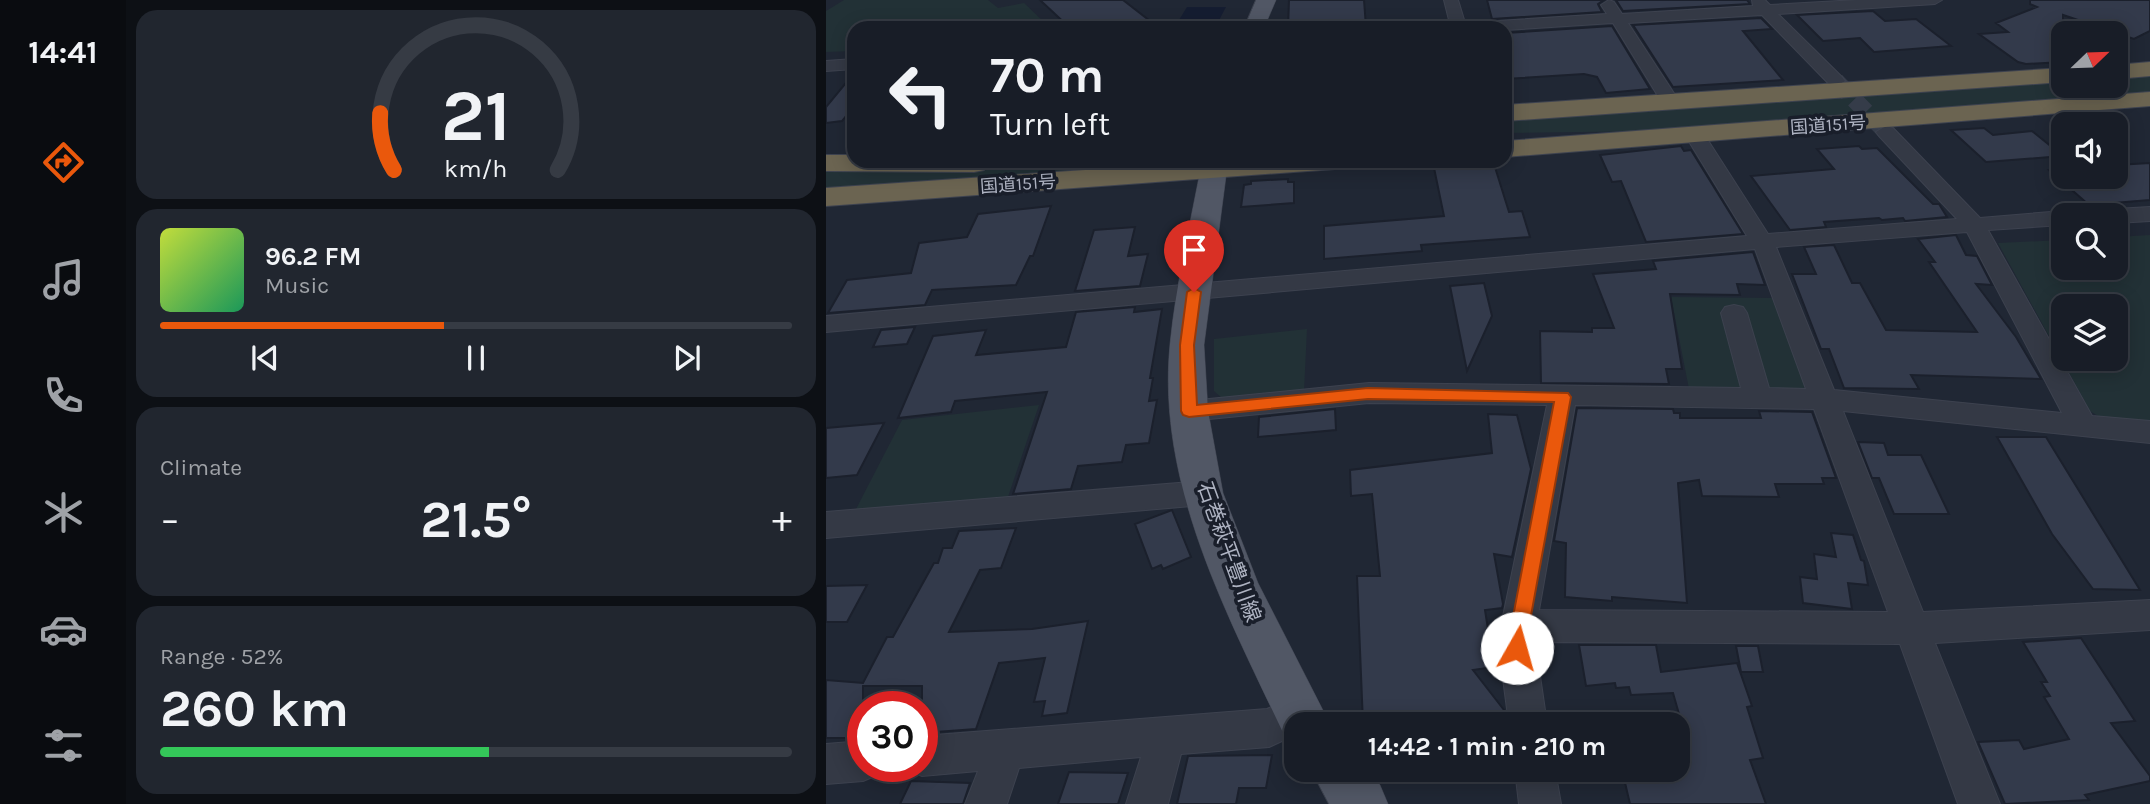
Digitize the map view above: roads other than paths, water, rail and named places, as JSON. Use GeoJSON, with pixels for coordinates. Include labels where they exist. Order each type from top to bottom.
{"type":"FeatureCollection","features":[{"type":"Feature","properties":{"kind":"highway"},"geometry":{"type":"LineString","coordinates":[[2128,71],[2150,69]]}},
{"type":"Feature","properties":{"kind":"highway","name":"国道151号"},"geometry":{"type":"LineString","coordinates":[[1512,112],[2051,76]]}},
{"type":"Feature","properties":{"kind":"highway","name":"国道151号"},"geometry":{"type":"LineString","coordinates":[[1512,148],[2150,99]]}},
{"type":"Feature","properties":{"kind":"highway"},"geometry":{"type":"LineString","coordinates":[[1512,140],[1644,138]]}},
{"type":"Feature","properties":{"kind":"highway"},"geometry":{"type":"LineString","coordinates":[[826,161],[847,157]]}},
{"type":"Feature","properties":{"kind":"highway"},"geometry":{"type":"LineString","coordinates":[[826,161],[847,161]]}},
{"type":"Feature","properties":{"kind":"highway","name":"国道151号"},"geometry":{"type":"LineString","coordinates":[[826,197],[1160,168]]}},
{"type":"Feature","properties":{"kind":"main road"},"geometry":{"type":"LineString","coordinates":[[1257,21],[1266,0]]}},
{"type":"Feature","properties":{"kind":"main road","name":"石巻萩平豊川線"},"geometry":{"type":"LineString","coordinates":[[1206,168],[1187,345],[1189,411],[1203,493],[1237,587],[1299,712]]}},
{"type":"Feature","properties":{"kind":"main road"},"geometry":{"type":"LineString","coordinates":[[1345,782],[1361,804]]}},
{"type":"Feature","properties":{"kind":"street"},"geometry":{"type":"LineString","coordinates":[[1451,0],[1457,21]]}},
{"type":"Feature","properties":{"kind":"street"},"geometry":{"type":"LineString","coordinates":[[1605,0],[1670,101]]}},
{"type":"Feature","properties":{"kind":"street"},"geometry":{"type":"LineString","coordinates":[[1512,25],[1617,19],[1761,5],[1935,0]]}},
{"type":"Feature","properties":{"kind":"street"},"geometry":{"type":"LineString","coordinates":[[1761,5],[1836,80]]}},
{"type":"Feature","properties":{"kind":"street"},"geometry":{"type":"LineString","coordinates":[[826,66],[847,64]]}},
{"type":"Feature","properties":{"kind":"street"},"geometry":{"type":"LineString","coordinates":[[1886,132],[1973,223],[2083,426]]}},
{"type":"Feature","properties":{"kind":"street"},"geometry":{"type":"LineString","coordinates":[[1695,135],[1763,241],[1979,804]]}},
{"type":"Feature","properties":{"kind":"street"},"geometry":{"type":"LineString","coordinates":[[2128,215],[2150,214]]}},
{"type":"Feature","properties":{"kind":"street"},"geometry":{"type":"LineString","coordinates":[[826,324],[1763,241],[2051,219]]}},
{"type":"Feature","properties":{"kind":"street"},"geometry":{"type":"LineString","coordinates":[[1734,313],[1758,399]]}},
{"type":"Feature","properties":{"kind":"street"},"geometry":{"type":"LineString","coordinates":[[1189,411],[1368,393],[1826,400],[2150,432]]}},
{"type":"Feature","properties":{"kind":"street"},"geometry":{"type":"LineString","coordinates":[[1526,712],[1517,648],[1519,626],[1563,397]]}},
{"type":"Feature","properties":{"kind":"street"},"geometry":{"type":"LineString","coordinates":[[826,525],[1203,493]]}},
{"type":"Feature","properties":{"kind":"street"},"geometry":{"type":"LineString","coordinates":[[1519,626],[1913,628],[2150,615]]}},
{"type":"Feature","properties":{"kind":"street"},"geometry":{"type":"LineString","coordinates":[[938,755],[1269,728],[1284,724]]}},
{"type":"Feature","properties":{"kind":"street"},"geometry":{"type":"LineString","coordinates":[[1147,804],[1167,735]]}},
{"type":"Feature","properties":{"kind":"street"},"geometry":{"type":"LineString","coordinates":[[986,804],[1006,750]]}},
{"type":"Feature","properties":{"kind":"street"},"geometry":{"type":"LineString","coordinates":[[826,764],[847,762]]}},
{"type":"Feature","properties":{"kind":"street"},"geometry":{"type":"LineString","coordinates":[[1537,782],[1540,804]]}},
{"type":"Feature","properties":{"kind":"water"},"geometry":{"type":"Polygon","coordinates":[[[1187,7],[1226,7],[1219,21],[1178,21],[1187,7]]]}},
{"type":"Feature","properties":{"kind":"tunnel"},"geometry":{"type":"LineString","coordinates":[[1836,81],[1886,132]]}}]}
